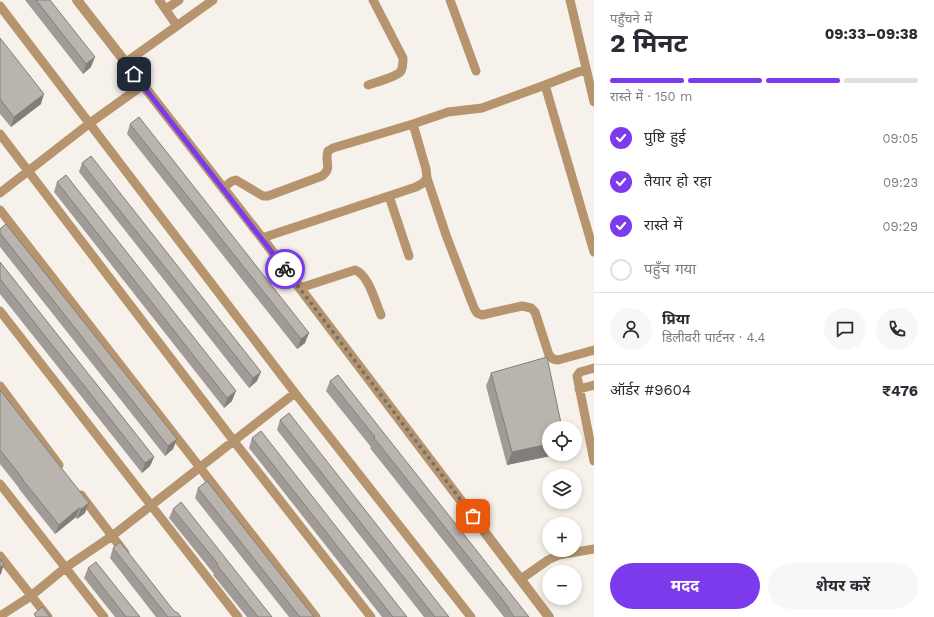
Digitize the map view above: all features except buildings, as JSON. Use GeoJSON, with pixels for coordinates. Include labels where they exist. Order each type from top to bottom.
{"type":"FeatureCollection","features":[{"type":"Feature","properties":{"kind":"street"},"geometry":{"type":"LineString","coordinates":[[77,0],[262,238],[549,617]]}},
{"type":"Feature","properties":{"kind":"street"},"geometry":{"type":"LineString","coordinates":[[159,0],[177,26]]}},
{"type":"Feature","properties":{"kind":"street"},"geometry":{"type":"LineString","coordinates":[[166,10],[179,0]]}},
{"type":"Feature","properties":{"kind":"street"},"geometry":{"type":"LineString","coordinates":[[125,63],[213,0]]}},
{"type":"Feature","properties":{"kind":"street"},"geometry":{"type":"LineString","coordinates":[[368,85],[395,76],[400,72],[403,65],[403,58],[373,0]]}},
{"type":"Feature","properties":{"kind":"street"},"geometry":{"type":"LineString","coordinates":[[450,0],[476,71]]}},
{"type":"Feature","properties":{"kind":"street"},"geometry":{"type":"LineString","coordinates":[[570,0],[594,102]]}},
{"type":"Feature","properties":{"kind":"street"},"geometry":{"type":"LineString","coordinates":[[0,6],[295,392],[471,617]]}},
{"type":"Feature","properties":{"kind":"street"},"geometry":{"type":"LineString","coordinates":[[223,188],[232,181],[236,180],[263,196],[268,196],[322,176],[328,169],[326,155],[328,151],[333,148],[448,112],[482,108],[586,69]]}},
{"type":"Feature","properties":{"kind":"street"},"geometry":{"type":"LineString","coordinates":[[0,193],[90,123],[143,85]]}},
{"type":"Feature","properties":{"kind":"street"},"geometry":{"type":"LineString","coordinates":[[545,85],[594,252]]}},
{"type":"Feature","properties":{"kind":"street"},"geometry":{"type":"LineString","coordinates":[[413,124],[426,169],[427,178],[446,235],[474,308],[477,312],[482,315],[522,306],[531,308],[535,312],[552,359],[558,360],[594,350]]}},
{"type":"Feature","properties":{"kind":"street"},"geometry":{"type":"LineString","coordinates":[[0,134],[233,440],[372,617]]}},
{"type":"Feature","properties":{"kind":"street"},"geometry":{"type":"LineString","coordinates":[[262,238],[416,187],[423,183],[427,178]]}},
{"type":"Feature","properties":{"kind":"street"},"geometry":{"type":"LineString","coordinates":[[389,196],[409,256]]}},
{"type":"Feature","properties":{"kind":"street"},"geometry":{"type":"LineString","coordinates":[[0,210],[316,617]]}},
{"type":"Feature","properties":{"kind":"street"},"geometry":{"type":"LineString","coordinates":[[300,288],[355,270],[361,272],[366,277],[381,315]]}},
{"type":"Feature","properties":{"kind":"street"},"geometry":{"type":"LineString","coordinates":[[0,311],[238,617]]}},
{"type":"Feature","properties":{"kind":"street"},"geometry":{"type":"LineString","coordinates":[[594,368],[580,372],[577,376],[594,461]]}},
{"type":"Feature","properties":{"kind":"street"},"geometry":{"type":"LineString","coordinates":[[0,386],[65,474]]}},
{"type":"Feature","properties":{"kind":"street"},"geometry":{"type":"LineString","coordinates":[[579,389],[594,386]]}},
{"type":"Feature","properties":{"kind":"street"},"geometry":{"type":"LineString","coordinates":[[0,616],[31,596],[65,568],[112,536],[295,392]]}},
{"type":"Feature","properties":{"kind":"street"},"geometry":{"type":"LineString","coordinates":[[0,484],[104,617]]}},
{"type":"Feature","properties":{"kind":"street"},"geometry":{"type":"LineString","coordinates":[[74,486],[131,561]]}},
{"type":"Feature","properties":{"kind":"street"},"geometry":{"type":"LineString","coordinates":[[521,580],[548,560],[559,555],[594,550]]}},
{"type":"Feature","properties":{"kind":"street"},"geometry":{"type":"LineString","coordinates":[[0,556],[48,617]]}},
{"type":"Feature","properties":{"kind":"way so far"},"geometry":{"type":"LineString","coordinates":[[285,269],[473,516]]}},
{"type":"Feature","properties":{"kind":"route"},"geometry":{"type":"LineString","coordinates":[[134,74],[285,269]]}}]}
